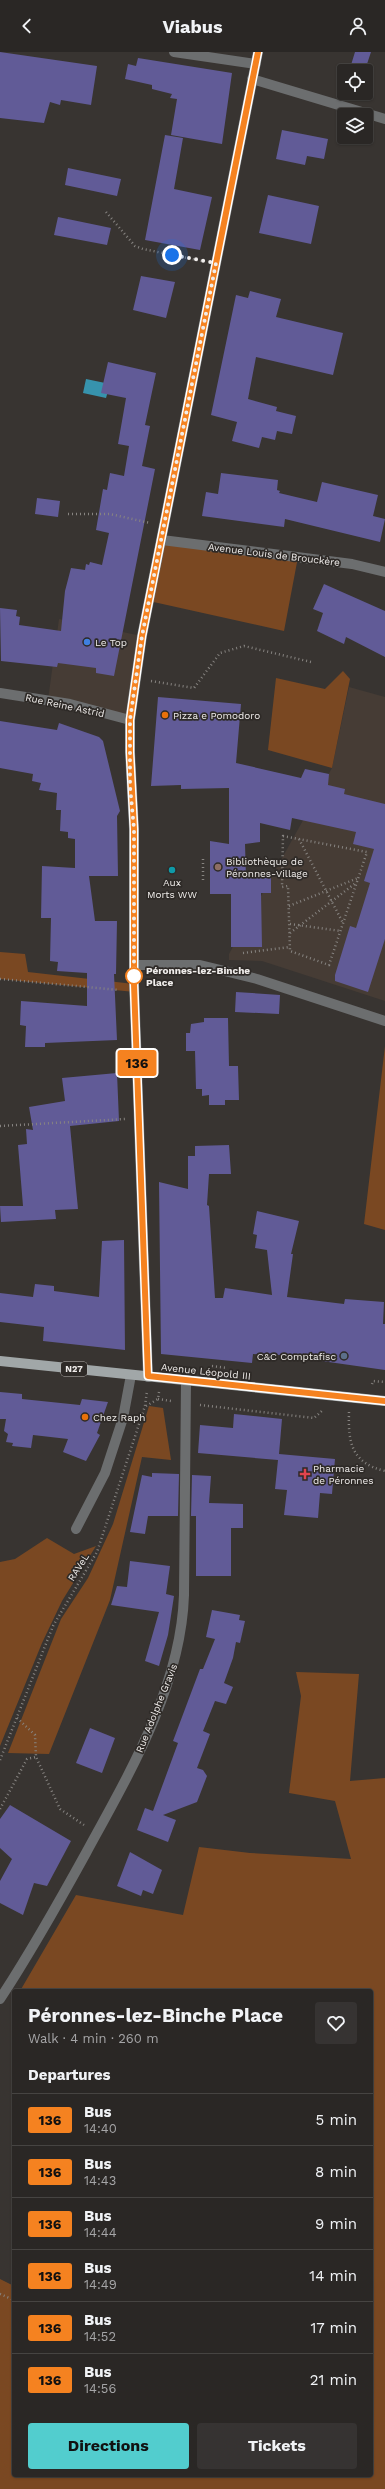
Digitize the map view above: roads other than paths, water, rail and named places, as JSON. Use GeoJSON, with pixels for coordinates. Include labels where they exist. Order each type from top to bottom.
{"type":"FeatureCollection","features":[{"type":"Feature","properties":{"kind":"main road","name":"Avenue Léopold III"},"geometry":{"type":"LineString","coordinates":[[0,1361],[385,1401]]}},
{"type":"Feature","properties":{"kind":"street"},"geometry":{"type":"LineString","coordinates":[[174,52],[256,64]]}},
{"type":"Feature","properties":{"kind":"street"},"geometry":{"type":"LineString","coordinates":[[148,1376],[134,965],[134,829],[130,786],[130,720],[142,636],[258,52]]}},
{"type":"Feature","properties":{"kind":"street"},"geometry":{"type":"LineString","coordinates":[[252,78],[385,119]]}},
{"type":"Feature","properties":{"kind":"street","name":"Avenue Louis de Brouckère"},"geometry":{"type":"LineString","coordinates":[[162,540],[352,564],[385,572]]}},
{"type":"Feature","properties":{"kind":"street","name":"Rue Reine Astrid"},"geometry":{"type":"LineString","coordinates":[[0,692],[63,703],[130,720]]}},
{"type":"Feature","properties":{"kind":"street"},"geometry":{"type":"LineString","coordinates":[[134,965],[200,965],[257,979],[385,1021]]}},
{"type":"Feature","properties":{"kind":"street"},"geometry":{"type":"LineString","coordinates":[[76,1529],[105,1473],[123,1418],[131,1375]]}},
{"type":"Feature","properties":{"kind":"street","name":"Rue Adolphe Gravis"},"geometry":{"type":"LineString","coordinates":[[0,1999],[96,1833],[137,1757],[166,1686],[180,1640],[184,1595],[186,1381]]}},
{"type":"Feature","properties":{"kind":"water"},"geometry":{"type":"Polygon","coordinates":[[[86,379],[110,384],[106,398],[83,393],[86,379]]]}},
{"type":"Feature","properties":{"kind":"place","name":"Le Top"},"geometry":{"type":"Point","coordinates":[87,642]}},
{"type":"Feature","properties":{"kind":"place","name":"Pizza e Pomodoro"},"geometry":{"type":"Point","coordinates":[165,715]}},
{"type":"Feature","properties":{"kind":"place","name":"Bibliothèque de Péronnes-Village"},"geometry":{"type":"Point","coordinates":[218,867]}},
{"type":"Feature","properties":{"kind":"place","name":"Aux Morts WW"},"geometry":{"type":"Point","coordinates":[172,870]}},
{"type":"Feature","properties":{"kind":"place","name":"Péronnes-lez-Binche Place"},"geometry":{"type":"Point","coordinates":[134,976]}},
{"type":"Feature","properties":{"kind":"place","name":"C&C Comptafisc"},"geometry":{"type":"Point","coordinates":[344,1356]}},
{"type":"Feature","properties":{"kind":"place","name":"Chez Raph"},"geometry":{"type":"Point","coordinates":[85,1417]}},
{"type":"Feature","properties":{"kind":"place","name":"Pharmacie de Péronnes"},"geometry":{"type":"Point","coordinates":[305,1474]}}]}
